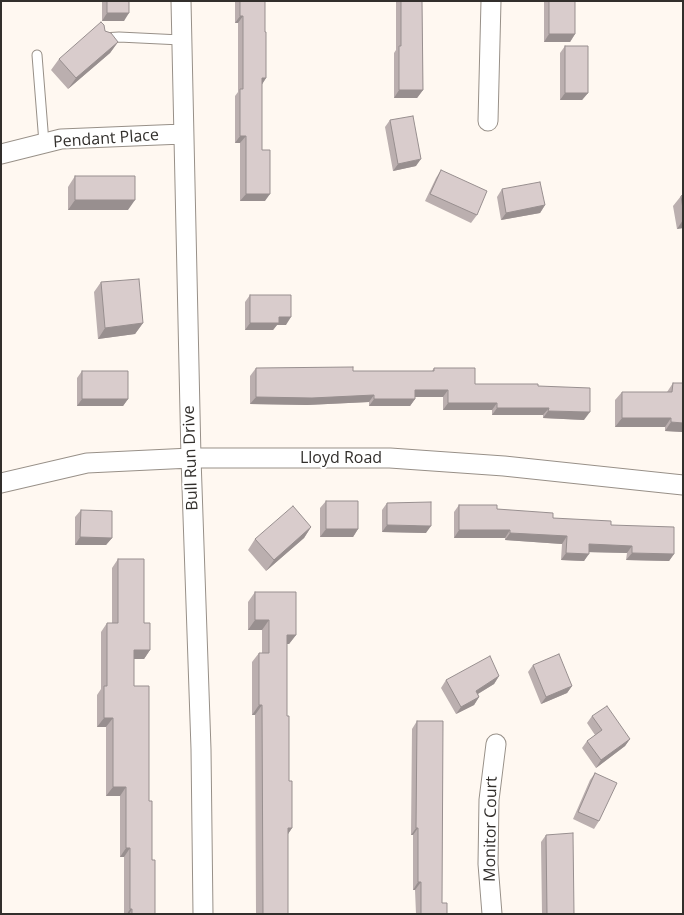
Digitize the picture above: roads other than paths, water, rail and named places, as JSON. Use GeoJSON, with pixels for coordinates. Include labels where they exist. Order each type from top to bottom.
{"type":"FeatureCollection","features":[{"type":"Feature","properties":{"kind":"street","name":"Bull Run Drive"},"geometry":{"type":"LineString","coordinates":[[181,1],[191,458],[202,749],[203,914]]}},
{"type":"Feature","properties":{"kind":"street"},"geometry":{"type":"LineString","coordinates":[[488,121],[491,1]]}},
{"type":"Feature","properties":{"kind":"street","name":"Pendant Place"},"geometry":{"type":"LineString","coordinates":[[1,154],[61,139],[183,134]]}},
{"type":"Feature","properties":{"kind":"street","name":"Lloyd Road"},"geometry":{"type":"LineString","coordinates":[[1,483],[87,463],[191,458],[390,458],[504,466],[683,485]]}},
{"type":"Feature","properties":{"kind":"street","name":"Monitor Court"},"geometry":{"type":"LineString","coordinates":[[492,914],[488,864],[489,800],[496,744]]}},
{"type":"Feature","properties":{"kind":"lane"},"geometry":{"type":"LineString","coordinates":[[102,38],[182,40]]}},
{"type":"Feature","properties":{"kind":"lane"},"geometry":{"type":"LineString","coordinates":[[37,55],[44,143]]}}]}
